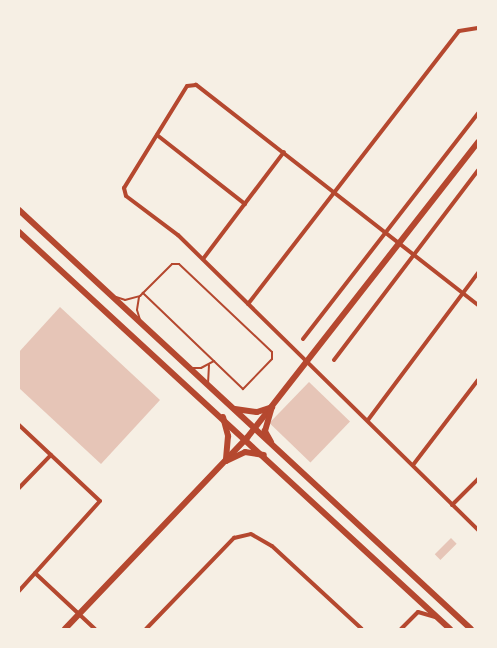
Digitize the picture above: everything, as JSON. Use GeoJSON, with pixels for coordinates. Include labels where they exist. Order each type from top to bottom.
{"type":"FeatureCollection","features":[{"type":"Feature","properties":{"kind":"main road"},"geometry":{"type":"LineString","coordinates":[[19,210],[115,297],[272,446],[471,629]]}},
{"type":"Feature","properties":{"kind":"main road"},"geometry":{"type":"LineString","coordinates":[[19,232],[247,438],[450,629]]}},
{"type":"Feature","properties":{"kind":"main road"},"geometry":{"type":"LineString","coordinates":[[234,409],[257,412],[272,407]]}},
{"type":"Feature","properties":{"kind":"main road"},"geometry":{"type":"LineString","coordinates":[[272,407],[265,431],[272,446]]}},
{"type":"Feature","properties":{"kind":"main road"},"geometry":{"type":"LineString","coordinates":[[222,416],[228,436],[226,461],[245,452],[266,456]]}},
{"type":"Feature","properties":{"kind":"street"},"geometry":{"type":"LineString","coordinates":[[248,304],[459,31],[476,28]]}},
{"type":"Feature","properties":{"kind":"street"},"geometry":{"type":"LineString","coordinates":[[478,305],[401,242],[196,85],[187,86],[124,188],[126,196],[203,259],[478,530]]}},
{"type":"Feature","properties":{"kind":"street"},"geometry":{"type":"LineString","coordinates":[[303,339],[388,232],[478,113]]}},
{"type":"Feature","properties":{"kind":"street"},"geometry":{"type":"LineString","coordinates":[[157,135],[246,204]]}},
{"type":"Feature","properties":{"kind":"street"},"geometry":{"type":"LineString","coordinates":[[65,629],[247,438],[478,142]]}},
{"type":"Feature","properties":{"kind":"street"},"geometry":{"type":"LineString","coordinates":[[203,259],[284,152]]}},
{"type":"Feature","properties":{"kind":"street"},"geometry":{"type":"LineString","coordinates":[[334,360],[478,170]]}},
{"type":"Feature","properties":{"kind":"street"},"geometry":{"type":"LineString","coordinates":[[368,420],[478,273]]}},
{"type":"Feature","properties":{"kind":"street"},"geometry":{"type":"LineString","coordinates":[[413,465],[478,380]]}},
{"type":"Feature","properties":{"kind":"street"},"geometry":{"type":"LineString","coordinates":[[19,425],[100,501],[19,591]]}},
{"type":"Feature","properties":{"kind":"street"},"geometry":{"type":"LineString","coordinates":[[19,488],[51,455]]}},
{"type":"Feature","properties":{"kind":"street"},"geometry":{"type":"LineString","coordinates":[[452,505],[478,479]]}},
{"type":"Feature","properties":{"kind":"street"},"geometry":{"type":"LineString","coordinates":[[146,629],[234,538],[251,534],[272,546],[362,629]]}},
{"type":"Feature","properties":{"kind":"street"},"geometry":{"type":"LineString","coordinates":[[36,573],[78,615],[95,629]]}},
{"type":"Feature","properties":{"kind":"street"},"geometry":{"type":"LineString","coordinates":[[402,629],[418,612],[439,619]]}},
{"type":"Feature","properties":{"kind":"lane"},"geometry":{"type":"LineString","coordinates":[[115,297],[125,300],[140,296],[143,293],[172,264],[179,264],[274,355],[246,389],[214,361],[143,293]]}},
{"type":"Feature","properties":{"kind":"lane"},"geometry":{"type":"LineString","coordinates":[[140,296],[137,310],[141,322]]}},
{"type":"Feature","properties":{"kind":"lane"},"geometry":{"type":"LineString","coordinates":[[191,368],[209,365],[214,361]]}},
{"type":"Feature","properties":{"kind":"lane"},"geometry":{"type":"LineString","coordinates":[[208,384],[209,365]]}},
{"type":"Feature","properties":{"kind":"building"},"geometry":{"type":"Polygon","coordinates":[[[60,307],[160,400],[101,464],[19,388],[19,352],[60,307]]]}},
{"type":"Feature","properties":{"kind":"building"},"geometry":{"type":"Polygon","coordinates":[[[309,382],[350,422],[310,463],[269,423],[309,382]]]}},
{"type":"Feature","properties":{"kind":"building"},"geometry":{"type":"Polygon","coordinates":[[[451,538],[457,544],[440,560],[435,554],[451,538]]]}}]}
